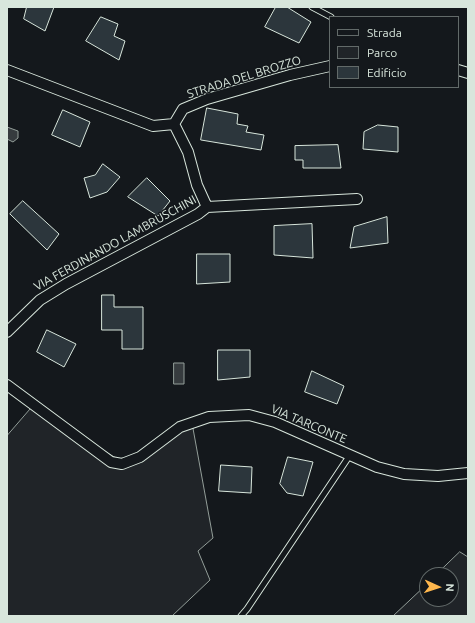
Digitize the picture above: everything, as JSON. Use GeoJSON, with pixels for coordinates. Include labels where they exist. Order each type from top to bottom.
{"type":"FeatureCollection","features":[{"type":"Feature","properties":{"kind":"street","name":"STRADA DEL BROZZO"},"geometry":{"type":"LineString","coordinates":[[174,124],[182,109],[207,99],[290,75],[329,66]]}},
{"type":"Feature","properties":{"kind":"street"},"geometry":{"type":"LineString","coordinates":[[7,70],[153,126],[174,124]]}},
{"type":"Feature","properties":{"kind":"street","name":"VIA FERDINANDO LAMBRUSCHINI"},"geometry":{"type":"LineString","coordinates":[[7,332],[40,300],[66,284],[198,214],[207,207],[197,185],[188,152],[174,124]]}},
{"type":"Feature","properties":{"kind":"street"},"geometry":{"type":"LineString","coordinates":[[207,207],[357,199]]}},
{"type":"Feature","properties":{"kind":"street","name":"VIA TARCONTE"},"geometry":{"type":"LineString","coordinates":[[7,385],[111,462],[122,464],[140,457],[180,427],[209,417],[249,415],[275,422],[377,467],[404,474],[438,476],[468,473]]}},
{"type":"Feature","properties":{"kind":"lane"},"geometry":{"type":"LineString","coordinates":[[312,7],[329,16]]}},
{"type":"Feature","properties":{"kind":"lane"},"geometry":{"type":"LineString","coordinates":[[241,616],[350,455]]}},
{"type":"Feature","properties":{"kind":"green space"},"geometry":{"type":"Polygon","coordinates":[[[34,405],[62,426],[116,458],[128,462],[192,423],[213,538],[198,551],[210,580],[172,616],[7,616],[7,436],[34,405]]]}},
{"type":"Feature","properties":{"kind":"green space"},"geometry":{"type":"Polygon","coordinates":[[[460,552],[468,557],[468,616],[393,616],[419,592],[419,607],[459,607],[459,567],[444,567],[460,552]]]}},
{"type":"Feature","properties":{"kind":"shaded area"},"geometry":{"type":"Polygon","coordinates":[[[7,127],[18,131],[18,138],[13,142],[7,139],[7,127]]]}},
{"type":"Feature","properties":{"kind":"shaded area"},"geometry":{"type":"Polygon","coordinates":[[[174,363],[184,363],[184,384],[174,384],[174,363]]]}},
{"type":"Feature","properties":{"kind":"building"},"geometry":{"type":"Polygon","coordinates":[[[27,7],[54,7],[45,31],[24,19],[27,7]]]}},
{"type":"Feature","properties":{"kind":"building"},"geometry":{"type":"Polygon","coordinates":[[[276,7],[287,7],[311,22],[299,43],[265,27],[276,7]]]}},
{"type":"Feature","properties":{"kind":"building"},"geometry":{"type":"Polygon","coordinates":[[[101,17],[118,24],[114,36],[125,41],[119,60],[86,41],[101,17]]]}},
{"type":"Feature","properties":{"kind":"building"},"geometry":{"type":"Polygon","coordinates":[[[207,108],[238,114],[237,124],[248,126],[246,132],[264,135],[261,150],[201,140],[207,108]]]}},
{"type":"Feature","properties":{"kind":"building"},"geometry":{"type":"Polygon","coordinates":[[[63,110],[90,122],[80,147],[52,135],[63,110]]]}},
{"type":"Feature","properties":{"kind":"building"},"geometry":{"type":"Polygon","coordinates":[[[378,125],[398,127],[398,152],[363,149],[364,132],[378,125]]]}},
{"type":"Feature","properties":{"kind":"building"},"geometry":{"type":"Polygon","coordinates":[[[338,145],[341,168],[303,168],[303,160],[295,160],[295,146],[338,145]]]}},
{"type":"Feature","properties":{"kind":"building"},"geometry":{"type":"Polygon","coordinates":[[[103,164],[120,177],[107,192],[90,198],[84,178],[95,175],[103,164]]]}},
{"type":"Feature","properties":{"kind":"building"},"geometry":{"type":"Polygon","coordinates":[[[147,178],[170,201],[158,216],[128,197],[147,178]]]}},
{"type":"Feature","properties":{"kind":"building"},"geometry":{"type":"Polygon","coordinates":[[[23,201],[59,234],[47,250],[10,214],[23,201]]]}},
{"type":"Feature","properties":{"kind":"building"},"geometry":{"type":"Polygon","coordinates":[[[387,217],[388,243],[350,248],[354,227],[387,217]]]}},
{"type":"Feature","properties":{"kind":"building"},"geometry":{"type":"Polygon","coordinates":[[[312,224],[313,258],[274,255],[274,226],[312,224]]]}},
{"type":"Feature","properties":{"kind":"building"},"geometry":{"type":"Polygon","coordinates":[[[197,254],[230,254],[230,282],[197,284],[197,254]]]}},
{"type":"Feature","properties":{"kind":"building"},"geometry":{"type":"Polygon","coordinates":[[[102,295],[114,295],[114,307],[143,307],[143,349],[122,349],[122,330],[102,330],[102,295]]]}},
{"type":"Feature","properties":{"kind":"building"},"geometry":{"type":"Polygon","coordinates":[[[47,330],[76,344],[64,367],[37,352],[47,330]]]}},
{"type":"Feature","properties":{"kind":"building"},"geometry":{"type":"Polygon","coordinates":[[[218,350],[250,350],[250,377],[218,380],[218,350]]]}},
{"type":"Feature","properties":{"kind":"building"},"geometry":{"type":"Polygon","coordinates":[[[312,371],[344,386],[337,404],[305,392],[312,371]]]}},
{"type":"Feature","properties":{"kind":"building"},"geometry":{"type":"Polygon","coordinates":[[[288,457],[313,462],[303,496],[287,493],[280,484],[288,457]]]}},
{"type":"Feature","properties":{"kind":"building"},"geometry":{"type":"Polygon","coordinates":[[[221,465],[252,467],[251,493],[219,491],[221,465]]]}}]}
